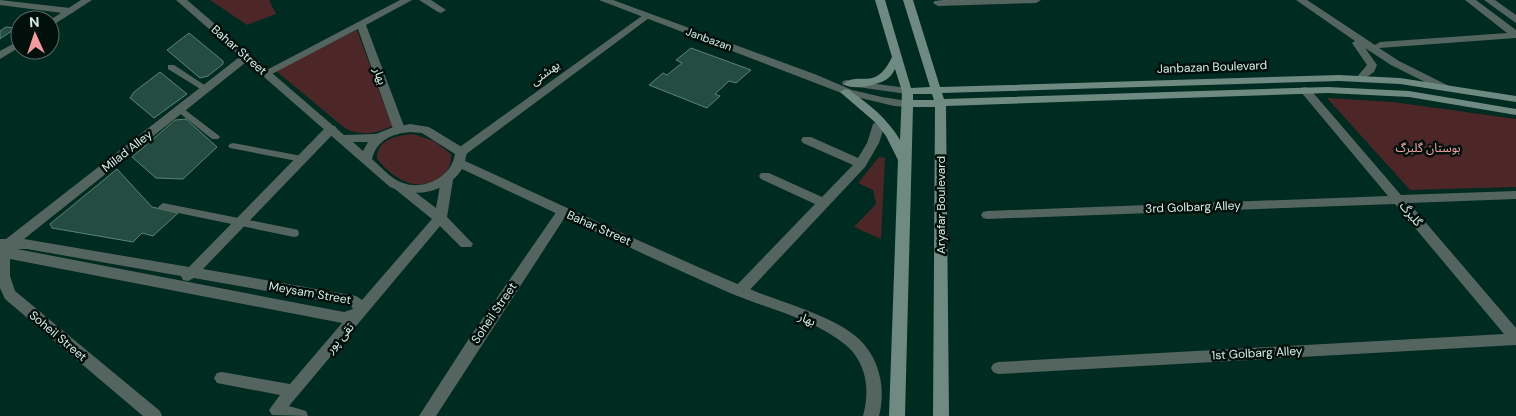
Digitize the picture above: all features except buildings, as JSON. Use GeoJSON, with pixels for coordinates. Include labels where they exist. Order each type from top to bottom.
{"type":"FeatureCollection","features":[{"type":"Feature","properties":{"kind":"main road"},"geometry":{"type":"LineString","coordinates":[[880,0],[897,56],[907,98],[904,159],[902,305],[897,416]]}},
{"type":"Feature","properties":{"kind":"main road","name":"Aryafar Boulevard"},"geometry":{"type":"LineString","coordinates":[[908,0],[939,96],[941,416]]}},
{"type":"Feature","properties":{"kind":"main road"},"geometry":{"type":"LineString","coordinates":[[847,88],[873,82],[884,77],[892,67],[897,56]]}},
{"type":"Feature","properties":{"kind":"main road","name":"Janbazan Boulevard"},"geometry":{"type":"LineString","coordinates":[[907,98],[1278,78],[1361,78],[1400,81],[1516,99]]}},
{"type":"Feature","properties":{"kind":"main road"},"geometry":{"type":"LineString","coordinates":[[1400,81],[1409,94]]}},
{"type":"Feature","properties":{"kind":"main road"},"geometry":{"type":"LineString","coordinates":[[847,88],[884,124],[904,159]]}},
{"type":"Feature","properties":{"kind":"main road","name":"Janbazan Boulevard"},"geometry":{"type":"LineString","coordinates":[[939,96],[1305,90],[1368,91],[1409,94],[1516,112]]}},
{"type":"Feature","properties":{"kind":"street"},"geometry":{"type":"LineString","coordinates":[[60,18],[87,0]]}},
{"type":"Feature","properties":{"kind":"street","name":"Bahar Street"},"geometry":{"type":"LineString","coordinates":[[181,0],[366,160]]}},
{"type":"Feature","properties":{"kind":"street"},"geometry":{"type":"LineString","coordinates":[[266,73],[406,0]]}},
{"type":"Feature","properties":{"kind":"street"},"geometry":{"type":"LineString","coordinates":[[424,0],[441,10]]}},
{"type":"Feature","properties":{"kind":"street","name":"Janbazan"},"geometry":{"type":"LineString","coordinates":[[604,0],[847,88],[872,99],[907,98]]}},
{"type":"Feature","properties":{"kind":"street"},"geometry":{"type":"LineString","coordinates":[[938,3],[1036,0]]}},
{"type":"Feature","properties":{"kind":"street"},"geometry":{"type":"LineString","coordinates":[[1302,0],[1345,31],[1395,63],[1445,88]]}},
{"type":"Feature","properties":{"kind":"street"},"geometry":{"type":"LineString","coordinates":[[1470,0],[1516,35]]}},
{"type":"Feature","properties":{"kind":"street"},"geometry":{"type":"LineString","coordinates":[[1489,0],[1516,20]]}},
{"type":"Feature","properties":{"kind":"street"},"geometry":{"type":"LineString","coordinates":[[0,2],[70,11]]}},
{"type":"Feature","properties":{"kind":"street","name":"بهشتی"},"geometry":{"type":"LineString","coordinates":[[460,157],[646,16]]}},
{"type":"Feature","properties":{"kind":"street","name":"بهار"},"geometry":{"type":"LineString","coordinates":[[361,24],[399,129]]}},
{"type":"Feature","properties":{"kind":"street"},"geometry":{"type":"LineString","coordinates":[[1345,31],[1363,50],[1372,65],[1370,70],[1361,78]]}},
{"type":"Feature","properties":{"kind":"street"},"geometry":{"type":"LineString","coordinates":[[1380,45],[1516,35]]}},
{"type":"Feature","properties":{"kind":"street","name":"Milad Alley"},"geometry":{"type":"LineString","coordinates":[[4,244],[246,56]]}},
{"type":"Feature","properties":{"kind":"street","name":"گلبرگ"},"geometry":{"type":"LineString","coordinates":[[1305,90],[1516,338]]}},
{"type":"Feature","properties":{"kind":"street"},"geometry":{"type":"LineString","coordinates":[[740,291],[861,164],[873,143],[879,124]]}},
{"type":"Feature","properties":{"kind":"street"},"geometry":{"type":"LineString","coordinates":[[178,286],[331,129]]}},
{"type":"Feature","properties":{"kind":"street"},"geometry":{"type":"LineString","coordinates":[[342,139],[378,138],[399,129],[425,130],[460,157],[454,172],[447,180],[423,188],[400,186]]}},
{"type":"Feature","properties":{"kind":"street"},"geometry":{"type":"LineString","coordinates":[[378,138],[368,150],[366,160],[440,218],[466,244]]}},
{"type":"Feature","properties":{"kind":"street"},"geometry":{"type":"LineString","coordinates":[[807,140],[861,164]]}},
{"type":"Feature","properties":{"kind":"street","name":"Bahar Street"},"geometry":{"type":"LineString","coordinates":[[460,157],[563,211],[740,291]]}},
{"type":"Feature","properties":{"kind":"street"},"geometry":{"type":"LineString","coordinates":[[765,176],[823,204]]}},
{"type":"Feature","properties":{"kind":"street"},"geometry":{"type":"LineString","coordinates":[[440,218],[447,180]]}},
{"type":"Feature","properties":{"kind":"street","name":"3rd Golbarg Alley"},"geometry":{"type":"LineString","coordinates":[[987,215],[1516,195]]}},
{"type":"Feature","properties":{"kind":"street","name":"Soheil Street"},"geometry":{"type":"LineString","coordinates":[[427,416],[563,211]]}},
{"type":"Feature","properties":{"kind":"street","name":"تقی پور"},"geometry":{"type":"LineString","coordinates":[[300,416],[278,410],[440,218]]}},
{"type":"Feature","properties":{"kind":"street","name":"Meysam Street"},"geometry":{"type":"LineString","coordinates":[[4,244],[27,244],[356,300],[362,312],[344,318],[13,255],[4,244]]}},
{"type":"Feature","properties":{"kind":"street","name":"Soheil Street"},"geometry":{"type":"LineString","coordinates":[[4,244],[1,270],[4,283],[10,295],[154,416]]}},
{"type":"Feature","properties":{"kind":"street","name":"بهار"},"geometry":{"type":"LineString","coordinates":[[740,291],[829,328],[852,343],[866,359],[874,378],[875,405],[871,416]]}},
{"type":"Feature","properties":{"kind":"street","name":"1st Golbarg Alley"},"geometry":{"type":"LineString","coordinates":[[998,368],[1516,338]]}},
{"type":"Feature","properties":{"kind":"street"},"geometry":{"type":"LineString","coordinates":[[222,378],[294,392]]}},
{"type":"Feature","properties":{"kind":"lane"},"geometry":{"type":"LineString","coordinates":[[171,68],[206,88]]}},
{"type":"Feature","properties":{"kind":"lane"},"geometry":{"type":"LineString","coordinates":[[180,109],[215,137]]}},
{"type":"Feature","properties":{"kind":"lane"},"geometry":{"type":"LineString","coordinates":[[233,146],[302,159]]}},
{"type":"Feature","properties":{"kind":"lane"},"geometry":{"type":"LineString","coordinates":[[163,207],[294,233]]}},
{"type":"Feature","properties":{"kind":"green space"},"geometry":{"type":"Polygon","coordinates":[[[210,0],[269,0],[276,14],[247,25],[210,0]]]}},
{"type":"Feature","properties":{"kind":"green space"},"geometry":{"type":"Polygon","coordinates":[[[357,30],[392,126],[369,133],[358,133],[346,129],[276,71],[357,30]]]}},
{"type":"Feature","properties":{"kind":"green space","name":"بوستان گلبرگ"},"geometry":{"type":"Polygon","coordinates":[[[1327,98],[1393,102],[1516,119],[1516,187],[1410,190],[1327,98]]]}},
{"type":"Feature","properties":{"kind":"green space"},"geometry":{"type":"Polygon","coordinates":[[[413,134],[434,141],[451,154],[451,162],[448,168],[438,179],[424,184],[409,183],[392,173],[377,159],[380,147],[384,143],[394,137],[413,134]]]}},
{"type":"Feature","properties":{"kind":"green space"},"geometry":{"type":"Polygon","coordinates":[[[879,157],[885,158],[881,239],[854,227],[876,204],[873,190],[858,183],[879,157]]]}}]}
